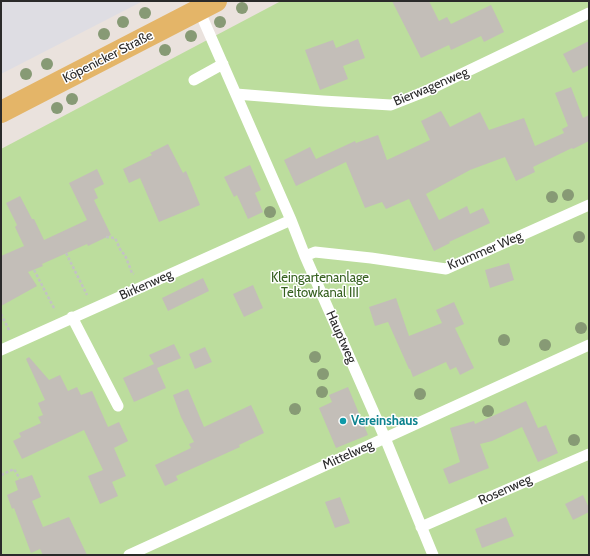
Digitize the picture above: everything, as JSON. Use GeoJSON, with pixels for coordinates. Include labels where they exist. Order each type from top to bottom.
{"type":"FeatureCollection","features":[{"type":"Feature","properties":{"kind":"main road","name":"Köpenicker Straße"},"geometry":{"type":"LineString","coordinates":[[1,112],[207,6]]}},
{"type":"Feature","properties":{"kind":"lane","name":"Hauptweg"},"geometry":{"type":"LineString","coordinates":[[207,6],[223,64],[385,438],[433,555]]}},
{"type":"Feature","properties":{"kind":"lane","name":"Bierwagenweg"},"geometry":{"type":"LineString","coordinates":[[236,94],[391,105],[424,92],[589,13]]}},
{"type":"Feature","properties":{"kind":"lane"},"geometry":{"type":"LineString","coordinates":[[194,80],[223,64]]}},
{"type":"Feature","properties":{"kind":"lane","name":"Krummer Weg"},"geometry":{"type":"LineString","coordinates":[[305,256],[314,252],[371,258],[446,269],[589,205]]}},
{"type":"Feature","properties":{"kind":"lane","name":"Birkenweg"},"geometry":{"type":"LineString","coordinates":[[1,350],[291,220]]}},
{"type":"Feature","properties":{"kind":"lane"},"geometry":{"type":"LineString","coordinates":[[67,320],[118,406]]}},
{"type":"Feature","properties":{"kind":"lane","name":"Mittelweg"},"geometry":{"type":"LineString","coordinates":[[129,555],[589,345]]}},
{"type":"Feature","properties":{"kind":"lane","name":"Rosenweg"},"geometry":{"type":"LineString","coordinates":[[421,527],[589,454]]}},
{"type":"Feature","properties":{"kind":"path"},"geometry":{"type":"LineString","coordinates":[[106,237],[115,238],[121,251],[125,255],[132,272],[142,280],[145,286]]}},
{"type":"Feature","properties":{"kind":"path"},"geometry":{"type":"LineString","coordinates":[[66,253],[93,308]]}},
{"type":"Feature","properties":{"kind":"path"},"geometry":{"type":"LineString","coordinates":[[34,270],[59,318],[67,320]]}},
{"type":"Feature","properties":{"kind":"path"},"geometry":{"type":"LineString","coordinates":[[1,475],[14,469],[20,479]]}},
{"type":"Feature","properties":{"kind":"shaded area"},"geometry":{"type":"Polygon","coordinates":[[[1,1],[143,1],[1,74],[1,1]]]}},
{"type":"Feature","properties":{"kind":"green space","name":"Kleingartenanlage Teltowkanal III"},"geometry":{"type":"Polygon","coordinates":[[[281,1],[589,1],[589,555],[1,555],[1,149],[281,1]]]}},
{"type":"Feature","properties":{"kind":"building"},"geometry":{"type":"Polygon","coordinates":[[[392,1],[429,1],[439,21],[447,17],[451,24],[491,5],[504,32],[484,42],[481,36],[451,50],[449,45],[421,58],[392,1]]]}},
{"type":"Feature","properties":{"kind":"building"},"geometry":{"type":"Polygon","coordinates":[[[358,39],[365,58],[343,66],[348,79],[320,90],[305,50],[333,40],[336,48],[358,39]]]}},
{"type":"Feature","properties":{"kind":"building"},"geometry":{"type":"Polygon","coordinates":[[[589,41],[589,65],[573,73],[563,54],[589,41]]]}},
{"type":"Feature","properties":{"kind":"building"},"geometry":{"type":"Polygon","coordinates":[[[571,87],[583,118],[589,115],[589,141],[533,167],[535,172],[516,181],[505,157],[470,170],[426,194],[439,220],[467,206],[470,214],[483,208],[490,223],[449,242],[450,243],[434,251],[409,199],[386,209],[382,202],[365,208],[346,162],[296,186],[284,160],[310,147],[316,159],[355,141],[356,143],[378,135],[387,160],[430,140],[421,121],[441,111],[450,127],[480,112],[489,130],[524,118],[535,146],[564,133],[562,129],[568,126],[555,93],[571,87]]]}},
{"type":"Feature","properties":{"kind":"building"},"geometry":{"type":"Polygon","coordinates":[[[168,144],[183,173],[186,171],[200,205],[159,222],[140,178],[129,183],[123,169],[152,155],[150,153],[168,144]]]}},
{"type":"Feature","properties":{"kind":"building"},"geometry":{"type":"Polygon","coordinates":[[[250,165],[261,190],[255,193],[263,212],[248,219],[237,195],[234,197],[224,177],[250,165]]]}},
{"type":"Feature","properties":{"kind":"building"},"geometry":{"type":"Polygon","coordinates":[[[97,169],[104,184],[94,189],[98,198],[94,200],[111,235],[88,246],[87,244],[42,264],[43,266],[28,272],[37,286],[1,306],[1,256],[24,246],[15,227],[17,225],[6,203],[20,196],[32,219],[34,219],[44,240],[87,220],[69,183],[97,169]]]}},
{"type":"Feature","properties":{"kind":"building"},"geometry":{"type":"Polygon","coordinates":[[[509,263],[514,280],[490,288],[485,270],[509,263]]]}},
{"type":"Feature","properties":{"kind":"building"},"geometry":{"type":"Polygon","coordinates":[[[203,278],[209,291],[168,311],[162,298],[203,278]]]}},
{"type":"Feature","properties":{"kind":"building"},"geometry":{"type":"Polygon","coordinates":[[[253,285],[263,308],[244,317],[233,294],[253,285]]]}},
{"type":"Feature","properties":{"kind":"building"},"geometry":{"type":"Polygon","coordinates":[[[396,298],[409,336],[442,323],[436,310],[454,302],[464,324],[455,328],[474,368],[460,375],[456,367],[450,370],[446,362],[413,377],[388,322],[375,326],[369,307],[396,298]]]}},
{"type":"Feature","properties":{"kind":"building"},"geometry":{"type":"Polygon","coordinates":[[[174,344],[181,358],[157,368],[166,388],[134,402],[123,378],[154,364],[149,355],[174,344]]]}},
{"type":"Feature","properties":{"kind":"building"},"geometry":{"type":"Polygon","coordinates":[[[205,347],[212,362],[195,369],[189,354],[205,347]]]}},
{"type":"Feature","properties":{"kind":"building"},"geometry":{"type":"Polygon","coordinates":[[[29,357],[49,380],[60,375],[68,391],[77,387],[81,395],[92,391],[108,427],[119,422],[128,441],[114,448],[126,476],[112,482],[118,496],[100,504],[88,476],[103,470],[84,430],[22,459],[13,441],[21,437],[19,433],[41,423],[38,417],[43,415],[38,403],[45,400],[26,359],[29,357]]]}},
{"type":"Feature","properties":{"kind":"building","name":"Vereinshaus"},"geometry":{"type":"Polygon","coordinates":[[[348,387],[368,435],[336,448],[319,408],[332,402],[329,395],[348,387]]]}},
{"type":"Feature","properties":{"kind":"building"},"geometry":{"type":"Polygon","coordinates":[[[188,389],[204,427],[251,405],[264,433],[239,445],[240,447],[176,476],[178,480],[165,486],[155,465],[191,448],[189,444],[194,442],[181,417],[173,395],[188,389]]]}},
{"type":"Feature","properties":{"kind":"building"},"geometry":{"type":"Polygon","coordinates":[[[526,401],[538,428],[546,425],[558,453],[538,462],[522,427],[492,441],[480,444],[489,468],[449,484],[443,469],[460,462],[450,428],[474,421],[475,424],[526,401]]]}},
{"type":"Feature","properties":{"kind":"building"},"geometry":{"type":"Polygon","coordinates":[[[32,475],[41,497],[32,501],[43,527],[69,517],[87,555],[43,555],[40,549],[31,553],[14,508],[12,509],[7,495],[18,490],[15,481],[32,475]]]}},
{"type":"Feature","properties":{"kind":"building"},"geometry":{"type":"Polygon","coordinates":[[[583,495],[589,508],[589,512],[573,520],[565,504],[583,495]]]}},
{"type":"Feature","properties":{"kind":"building"},"geometry":{"type":"Polygon","coordinates":[[[340,497],[350,523],[335,528],[325,502],[340,497]]]}},
{"type":"Feature","properties":{"kind":"building"},"geometry":{"type":"Polygon","coordinates":[[[506,517],[514,536],[482,548],[475,529],[506,517]]]}},
{"type":"Feature","properties":{"kind":"place","name":"Vereinshaus"},"geometry":{"type":"Point","coordinates":[343,421]}}]}
